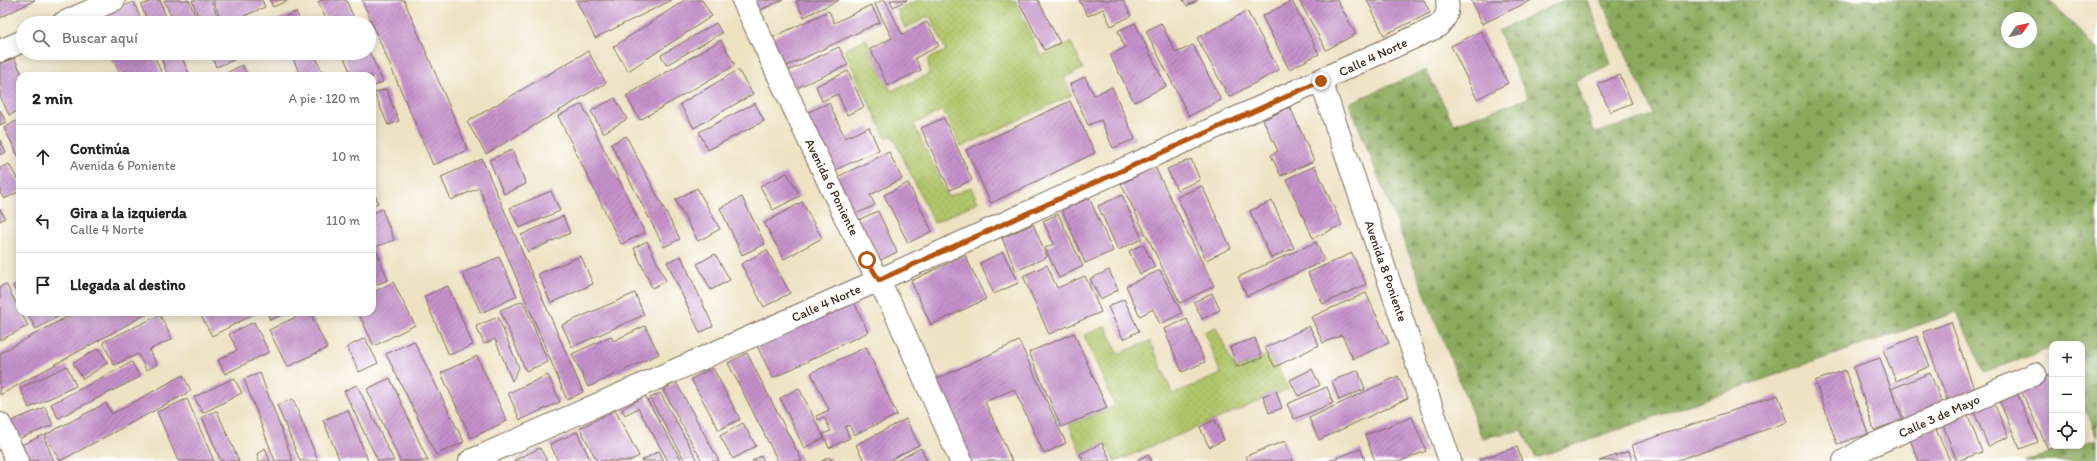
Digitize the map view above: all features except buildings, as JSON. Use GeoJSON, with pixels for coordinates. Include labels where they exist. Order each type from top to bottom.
{"type":"FeatureCollection","features":[{"type":"Feature","properties":{"kind":"street"},"geometry":{"type":"LineString","coordinates":[[79,16],[114,0]]}},
{"type":"Feature","properties":{"kind":"street","name":"Avenida 6 Poniente"},"geometry":{"type":"LineString","coordinates":[[743,0],[848,222],[879,280],[915,355],[961,461]]}},
{"type":"Feature","properties":{"kind":"street","name":"Calle 4 Norte"},"geometry":{"type":"LineString","coordinates":[[470,461],[879,280],[1321,81],[1437,27],[1448,13],[1447,0]]}},
{"type":"Feature","properties":{"kind":"street"},"geometry":{"type":"LineString","coordinates":[[0,51],[16,44]]}},
{"type":"Feature","properties":{"kind":"street","name":"Avenida 8 Poniente"},"geometry":{"type":"LineString","coordinates":[[1321,81],[1450,461]]}},
{"type":"Feature","properties":{"kind":"street","name":"Calle 3 de Mayo"},"geometry":{"type":"LineString","coordinates":[[1844,461],[1868,447],[2035,374]]}},
{"type":"Feature","properties":{"kind":"street"},"geometry":{"type":"LineString","coordinates":[[0,424],[17,461]]}},
{"type":"Feature","properties":{"kind":"green space"},"geometry":{"type":"Polygon","coordinates":[[[918,0],[1015,0],[1041,56],[1071,42],[1083,69],[1064,78],[1072,95],[961,147],[943,110],[914,124],[948,197],[971,187],[978,202],[934,223],[892,135],[886,138],[844,50],[866,39],[891,91],[929,74],[928,59],[946,51],[930,16],[905,28],[897,10],[918,0]]]}},
{"type":"Feature","properties":{"kind":"green space"},"geometry":{"type":"Polygon","coordinates":[[[1564,0],[1588,0],[1611,64],[1575,81],[1595,133],[1654,115],[1601,0],[2049,0],[2097,48],[2097,438],[2085,410],[2085,341],[2049,341],[2049,349],[1984,372],[1957,312],[1536,458],[1522,430],[1482,438],[1349,103],[1426,70],[1454,124],[1528,98],[1498,31],[1564,0]]]}},
{"type":"Feature","properties":{"kind":"green space"},"geometry":{"type":"Polygon","coordinates":[[[1106,326],[1118,354],[1150,341],[1173,394],[1221,374],[1204,332],[1216,327],[1235,369],[1272,353],[1288,389],[1117,461],[1114,461],[1106,443],[1081,453],[1069,425],[1115,406],[1084,335],[1106,326]]]}},
{"type":"Feature","properties":{"kind":"green space"},"geometry":{"type":"Polygon","coordinates":[[[2097,440],[2097,461],[2024,461],[2066,449],[2085,449],[2085,443],[2097,440]]]}},
{"type":"Feature","properties":{"kind":"route"},"geometry":{"type":"LineString","coordinates":[[867,260],[879,280],[1321,81]]}}]}
